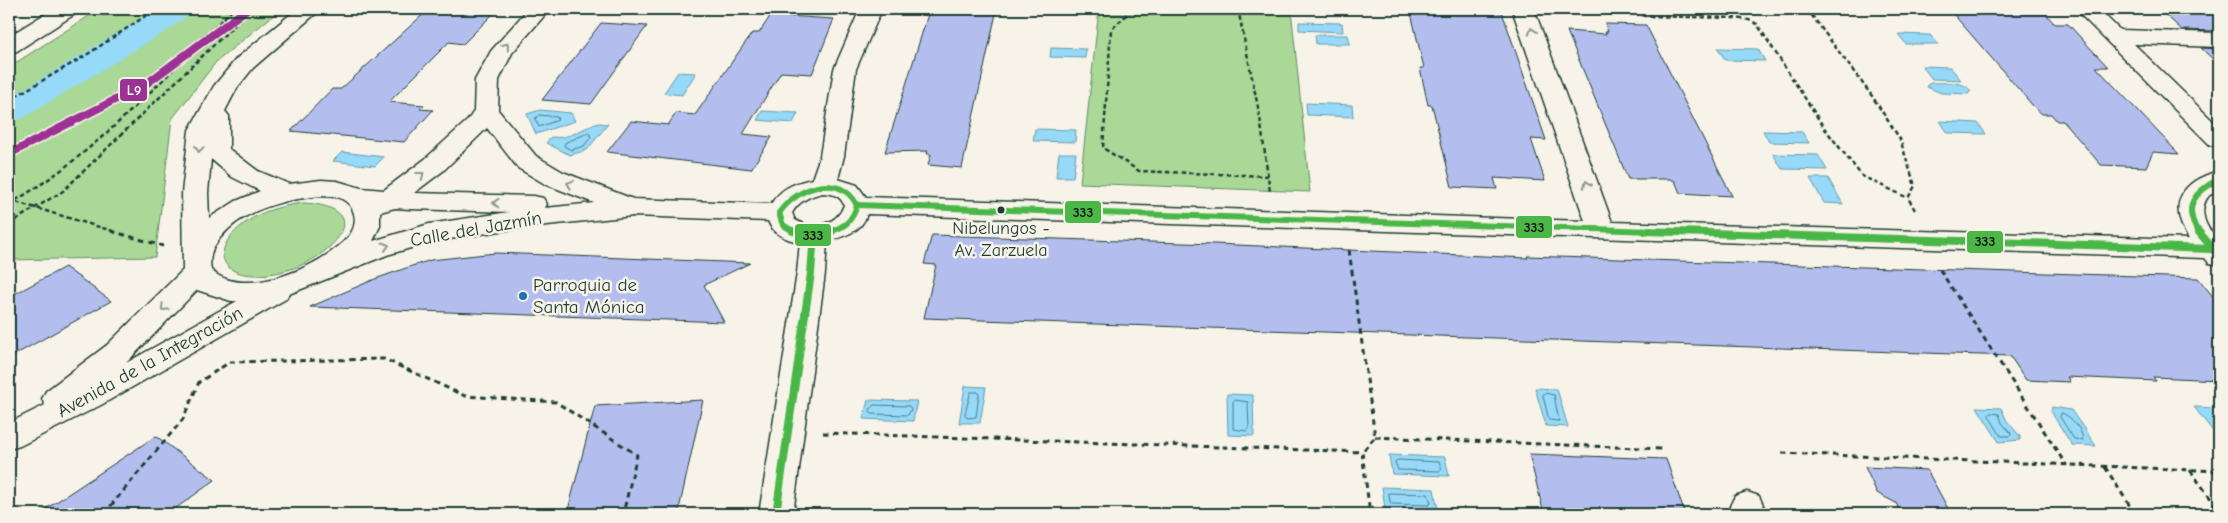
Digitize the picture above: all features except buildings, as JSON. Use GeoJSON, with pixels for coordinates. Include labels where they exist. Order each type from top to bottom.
{"type":"FeatureCollection","features":[{"type":"Feature","properties":{"kind":"street"},"geometry":{"type":"LineString","coordinates":[[9,46],[67,9]]}},
{"type":"Feature","properties":{"kind":"street"},"geometry":{"type":"LineString","coordinates":[[310,9],[245,64],[226,86],[217,105],[201,130],[195,194],[197,263],[209,285],[231,291],[259,291],[290,284],[324,270],[343,257],[358,243],[366,229],[371,204],[441,158],[477,125],[486,111],[487,80],[502,51],[539,9]]}},
{"type":"Feature","properties":{"kind":"street"},"geometry":{"type":"LineString","coordinates":[[823,184],[832,156],[845,69],[871,9]]}},
{"type":"Feature","properties":{"kind":"street"},"geometry":{"type":"LineString","coordinates":[[1523,9],[1602,230]]}},
{"type":"Feature","properties":{"kind":"street"},"geometry":{"type":"LineString","coordinates":[[2086,9],[2219,140]]}},
{"type":"Feature","properties":{"kind":"street"},"geometry":{"type":"LineString","coordinates":[[2116,38],[2219,40]]}},
{"type":"Feature","properties":{"kind":"street"},"geometry":{"type":"LineString","coordinates":[[217,105],[217,151],[227,162],[246,174],[288,192]]}},
{"type":"Feature","properties":{"kind":"street","name":"Calle del Jazmín"},"geometry":{"type":"LineString","coordinates":[[486,111],[527,162],[554,178],[632,208]]}},
{"type":"Feature","properties":{"kind":"street"},"geometry":{"type":"LineString","coordinates":[[2215,252],[2195,228],[2189,210],[2193,195],[2206,184],[2219,179]]}},
{"type":"Feature","properties":{"kind":"street"},"geometry":{"type":"LineString","coordinates":[[823,184],[841,187],[853,194],[857,205],[853,218],[838,229],[814,235],[796,232],[783,225],[779,213],[786,199],[803,188],[823,184]]}},
{"type":"Feature","properties":{"kind":"street","name":"Calle del Jazmín"},"geometry":{"type":"LineString","coordinates":[[288,192],[315,188],[338,189],[371,204],[632,208],[779,213]]}},
{"type":"Feature","properties":{"kind":"street","name":"Avenida de la Integración"},"geometry":{"type":"LineString","coordinates":[[9,436],[118,353],[197,263],[208,234],[229,216],[257,201],[288,192]]}},
{"type":"Feature","properties":{"kind":"street"},"geometry":{"type":"LineString","coordinates":[[857,205],[2215,252]]}},
{"type":"Feature","properties":{"kind":"street","name":"Calle del Jazmín"},"geometry":{"type":"LineString","coordinates":[[324,270],[376,249],[429,233],[519,219],[632,208]]}},
{"type":"Feature","properties":{"kind":"street"},"geometry":{"type":"LineString","coordinates":[[776,514],[812,273],[814,235]]}},
{"type":"Feature","properties":{"kind":"street","name":"Avenida de la Integración"},"geometry":{"type":"LineString","coordinates":[[9,436],[90,397],[290,284]]}},
{"type":"Feature","properties":{"kind":"path"},"geometry":{"type":"LineString","coordinates":[[9,100],[85,56],[156,9]]}},
{"type":"Feature","properties":{"kind":"path"},"geometry":{"type":"LineString","coordinates":[[9,204],[38,188],[123,118],[233,9]]}},
{"type":"Feature","properties":{"kind":"path"},"geometry":{"type":"LineString","coordinates":[[9,224],[63,191],[251,9]]}},
{"type":"Feature","properties":{"kind":"path"},"geometry":{"type":"LineString","coordinates":[[1132,9],[1111,30],[1102,148],[1139,171],[1268,176]]}},
{"type":"Feature","properties":{"kind":"path"},"geometry":{"type":"LineString","coordinates":[[1238,9],[1260,117],[1271,195]]}},
{"type":"Feature","properties":{"kind":"path"},"geometry":{"type":"LineString","coordinates":[[1620,9],[1646,16],[1735,18],[1749,20],[1756,24],[1825,129],[1862,176],[1908,198],[1916,211]]}},
{"type":"Feature","properties":{"kind":"path"},"geometry":{"type":"LineString","coordinates":[[1807,9],[1872,96],[1900,139],[1915,186],[1908,198]]}},
{"type":"Feature","properties":{"kind":"path"},"geometry":{"type":"LineString","coordinates":[[9,200],[166,246]]}},
{"type":"Feature","properties":{"kind":"path"},"geometry":{"type":"LineString","coordinates":[[1348,250],[1375,437],[1362,452],[1370,514]]}},
{"type":"Feature","properties":{"kind":"path"},"geometry":{"type":"LineString","coordinates":[[1940,270],[2066,465]]}},
{"type":"Feature","properties":{"kind":"path"},"geometry":{"type":"LineString","coordinates":[[104,514],[183,419],[198,382],[230,362],[384,359],[465,396],[556,402],[564,407],[637,455],[623,514]]}},
{"type":"Feature","properties":{"kind":"path"},"geometry":{"type":"LineString","coordinates":[[823,433],[1362,452]]}},
{"type":"Feature","properties":{"kind":"path"},"geometry":{"type":"LineString","coordinates":[[1375,437],[1662,449]]}},
{"type":"Feature","properties":{"kind":"path"},"geometry":{"type":"LineString","coordinates":[[1782,453],[2219,471]]}},
{"type":"Feature","properties":{"kind":"path"},"geometry":{"type":"LineString","coordinates":[[2104,467],[2135,514]]}},
{"type":"Feature","properties":{"kind":"path"},"geometry":{"type":"LineString","coordinates":[[2190,470],[2219,510]]}},
{"type":"Feature","properties":{"kind":"green space"},"geometry":{"type":"Polygon","coordinates":[[[100,9],[281,9],[216,62],[172,119],[155,257],[9,260],[9,67],[100,9]]]}},
{"type":"Feature","properties":{"kind":"green space"},"geometry":{"type":"Polygon","coordinates":[[[1099,9],[1291,9],[1310,192],[1080,183],[1099,9]]]}},
{"type":"Feature","properties":{"kind":"green space"},"geometry":{"type":"Polygon","coordinates":[[[302,203],[315,204],[335,210],[341,216],[344,222],[342,230],[337,239],[326,250],[303,264],[286,271],[268,274],[244,274],[233,270],[226,264],[223,257],[224,248],[237,230],[248,221],[267,211],[302,203]]]}},
{"type":"Feature","properties":{"kind":"water"},"geometry":{"type":"Polygon","coordinates":[[[1299,22],[1342,23],[1343,32],[1299,30],[1299,22]]]}},
{"type":"Feature","properties":{"kind":"water"},"geometry":{"type":"Polygon","coordinates":[[[1898,34],[1930,35],[1938,44],[1906,44],[1898,34]]]}},
{"type":"Feature","properties":{"kind":"water"},"geometry":{"type":"Polygon","coordinates":[[[1315,35],[1348,35],[1350,44],[1316,44],[1315,35]]]}},
{"type":"Feature","properties":{"kind":"water"},"geometry":{"type":"Polygon","coordinates":[[[1051,48],[1086,49],[1085,58],[1050,57],[1051,48]]]}},
{"type":"Feature","properties":{"kind":"water"},"geometry":{"type":"Polygon","coordinates":[[[1718,48],[1758,49],[1765,61],[1725,60],[1718,48]]]}},
{"type":"Feature","properties":{"kind":"water"},"geometry":{"type":"Polygon","coordinates":[[[1922,66],[1950,67],[1961,80],[1932,79],[1922,66]]]}},
{"type":"Feature","properties":{"kind":"water"},"geometry":{"type":"Polygon","coordinates":[[[678,72],[696,73],[682,95],[664,93],[678,72]]]}},
{"type":"Feature","properties":{"kind":"water"},"geometry":{"type":"Polygon","coordinates":[[[1931,83],[1963,85],[1971,91],[1968,94],[1941,93],[1927,87],[1931,83]]]}},
{"type":"Feature","properties":{"kind":"water"},"geometry":{"type":"Polygon","coordinates":[[[1306,103],[1352,105],[1353,117],[1307,115],[1306,103]]]}},
{"type":"Feature","properties":{"kind":"water"},"geometry":{"type":"Polygon","coordinates":[[[540,110],[571,113],[575,121],[536,134],[527,114],[540,110]]]}},
{"type":"Feature","properties":{"kind":"water"},"geometry":{"type":"Polygon","coordinates":[[[762,111],[798,113],[793,123],[757,120],[762,111]]]}},
{"type":"Feature","properties":{"kind":"water"},"geometry":{"type":"Polygon","coordinates":[[[1940,121],[1978,123],[1986,134],[1948,133],[1940,121]]]}},
{"type":"Feature","properties":{"kind":"water"},"geometry":{"type":"Polygon","coordinates":[[[599,123],[608,124],[587,150],[570,155],[546,143],[551,137],[565,137],[599,123]]]}},
{"type":"Feature","properties":{"kind":"water"},"geometry":{"type":"Polygon","coordinates":[[[1035,129],[1076,130],[1075,142],[1033,141],[1035,129]]]}},
{"type":"Feature","properties":{"kind":"water"},"geometry":{"type":"Polygon","coordinates":[[[1763,131],[1802,132],[1809,143],[1769,142],[1763,131]]]}},
{"type":"Feature","properties":{"kind":"water"},"geometry":{"type":"Polygon","coordinates":[[[342,152],[384,157],[375,166],[333,161],[342,152]]]}},
{"type":"Feature","properties":{"kind":"water"},"geometry":{"type":"Polygon","coordinates":[[[1059,153],[1076,153],[1073,177],[1056,177],[1059,153]]]}},
{"type":"Feature","properties":{"kind":"water"},"geometry":{"type":"Polygon","coordinates":[[[1773,154],[1818,155],[1827,170],[1782,169],[1773,154]]]}},
{"type":"Feature","properties":{"kind":"water"},"geometry":{"type":"Polygon","coordinates":[[[1810,178],[1828,178],[1843,204],[1824,203],[1810,178]]]}},
{"type":"Feature","properties":{"kind":"water"},"geometry":{"type":"Polygon","coordinates":[[[965,386],[986,387],[980,423],[959,423],[965,386]]]}},
{"type":"Feature","properties":{"kind":"water"},"geometry":{"type":"Polygon","coordinates":[[[1535,388],[1557,389],[1568,427],[1546,426],[1535,388]]]}},
{"type":"Feature","properties":{"kind":"water"},"geometry":{"type":"Polygon","coordinates":[[[1227,394],[1253,395],[1254,436],[1228,435],[1227,394]]]}},
{"type":"Feature","properties":{"kind":"water"},"geometry":{"type":"Polygon","coordinates":[[[868,400],[917,401],[913,421],[863,419],[868,400]]]}},
{"type":"Feature","properties":{"kind":"water"},"geometry":{"type":"Polygon","coordinates":[[[1977,407],[2001,408],[2007,421],[2020,436],[2020,440],[1999,442],[1977,407]]]}},
{"type":"Feature","properties":{"kind":"water"},"geometry":{"type":"Polygon","coordinates":[[[2052,407],[2071,410],[2096,446],[2072,445],[2051,412],[2052,407]]]}},
{"type":"Feature","properties":{"kind":"water"},"geometry":{"type":"Polygon","coordinates":[[[2194,407],[2215,408],[2219,413],[2219,439],[2194,407]]]}},
{"type":"Feature","properties":{"kind":"water"},"geometry":{"type":"Polygon","coordinates":[[[1389,455],[1445,457],[1449,476],[1392,474],[1389,455]]]}},
{"type":"Feature","properties":{"kind":"water"},"geometry":{"type":"Polygon","coordinates":[[[1382,487],[1434,489],[1438,510],[1385,509],[1382,487]]]}},
{"type":"Feature","properties":{"kind":"waterway"},"geometry":{"type":"LineString","coordinates":[[9,112],[177,9]]}},
{"type":"Feature","properties":{"kind":"transit line","name":"L9"},"geometry":{"type":"LineString","coordinates":[[9,154],[146,84],[247,9]]}},
{"type":"Feature","properties":{"kind":"transit line","name":"333"},"geometry":{"type":"LineString","coordinates":[[2219,179],[2205,187],[2196,196],[2191,205],[2194,225],[2200,235],[2219,256]]}},
{"type":"Feature","properties":{"kind":"transit line","name":"333"},"geometry":{"type":"LineString","coordinates":[[823,185],[839,188],[851,195],[857,205],[853,218],[838,229],[814,235],[797,233],[783,225],[779,213],[792,197],[803,191],[823,185]]}},
{"type":"Feature","properties":{"kind":"transit line","name":"333"},"geometry":{"type":"LineString","coordinates":[[857,205],[2211,249]]}},
{"type":"Feature","properties":{"kind":"transit line","name":"333"},"geometry":{"type":"LineString","coordinates":[[776,514],[811,273],[814,235]]}},
{"type":"Feature","properties":{"kind":"place","name":"Nibelungos - Av. Zarzuela"},"geometry":{"type":"Point","coordinates":[1001,210]}},
{"type":"Feature","properties":{"kind":"place","name":"Parroquia de Santa Mónica"},"geometry":{"type":"Point","coordinates":[523,296]}}]}
